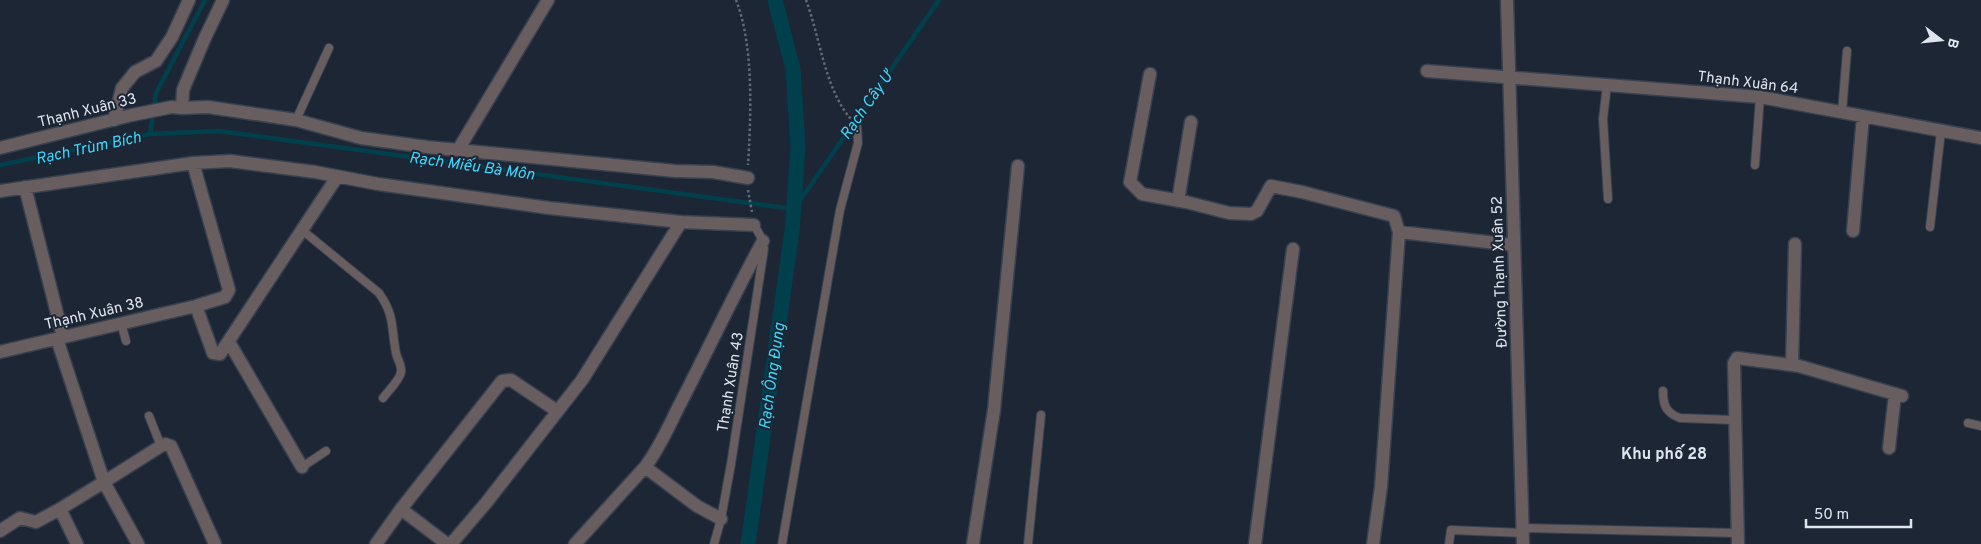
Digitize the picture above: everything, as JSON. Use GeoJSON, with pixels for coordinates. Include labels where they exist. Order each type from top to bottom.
{"type":"FeatureCollection","features":[{"type":"Feature","properties":{"kind":"street"},"geometry":{"type":"LineString","coordinates":[[114,120],[122,88],[135,72],[156,61],[172,36],[189,0]]}},
{"type":"Feature","properties":{"kind":"street"},"geometry":{"type":"LineString","coordinates":[[182,108],[183,90],[223,0]]}},
{"type":"Feature","properties":{"kind":"street"},"geometry":{"type":"LineString","coordinates":[[458,150],[548,0]]}},
{"type":"Feature","properties":{"kind":"street","name":"Đường Thạnh Xuân 52"},"geometry":{"type":"LineString","coordinates":[[1507,0],[1523,535]]}},
{"type":"Feature","properties":{"kind":"street","name":"Thạnh Xuân 64"},"geometry":{"type":"LineString","coordinates":[[1426,71],[1760,97],[1981,138]]}},
{"type":"Feature","properties":{"kind":"street"},"geometry":{"type":"LineString","coordinates":[[1150,74],[1130,182],[1142,194],[1229,213],[1251,214],[1257,211],[1271,186],[1302,192],[1394,216],[1399,232],[1381,487],[1373,544]]}},
{"type":"Feature","properties":{"kind":"street","name":"Thạnh Xuân 33"},"geometry":{"type":"LineString","coordinates":[[0,148],[172,107],[208,108],[296,120],[361,138],[458,150],[675,171],[713,172],[748,181]]}},
{"type":"Feature","properties":{"kind":"street"},"geometry":{"type":"LineString","coordinates":[[1853,231],[1863,116]]}},
{"type":"Feature","properties":{"kind":"street"},"geometry":{"type":"LineString","coordinates":[[1178,201],[1191,122]]}},
{"type":"Feature","properties":{"kind":"street"},"geometry":{"type":"LineString","coordinates":[[0,191],[193,163],[230,161],[531,205],[681,222],[753,222]]}},
{"type":"Feature","properties":{"kind":"street","name":"Thạnh Xuân 38"},"geometry":{"type":"LineString","coordinates":[[0,352],[196,306],[225,297],[229,290],[193,163]]}},
{"type":"Feature","properties":{"kind":"street"},"geometry":{"type":"LineString","coordinates":[[973,544],[994,410],[1018,166]]}},
{"type":"Feature","properties":{"kind":"street"},"geometry":{"type":"LineString","coordinates":[[196,306],[213,353],[220,354],[337,176]]}},
{"type":"Feature","properties":{"kind":"street"},"geometry":{"type":"LineString","coordinates":[[25,187],[60,338],[104,482],[138,544]]}},
{"type":"Feature","properties":{"kind":"street"},"geometry":{"type":"LineString","coordinates":[[401,509],[449,544],[486,502],[582,380],[681,222]]}},
{"type":"Feature","properties":{"kind":"street"},"geometry":{"type":"LineString","coordinates":[[1399,232],[1514,245]]}},
{"type":"Feature","properties":{"kind":"street"},"geometry":{"type":"LineString","coordinates":[[575,544],[646,467],[656,452],[702,365],[738,287],[763,241]]}},
{"type":"Feature","properties":{"kind":"street"},"geometry":{"type":"LineString","coordinates":[[1792,365],[1796,244]]}},
{"type":"Feature","properties":{"kind":"street"},"geometry":{"type":"LineString","coordinates":[[1256,544],[1293,249]]}},
{"type":"Feature","properties":{"kind":"street"},"geometry":{"type":"LineString","coordinates":[[229,342],[302,467]]}},
{"type":"Feature","properties":{"kind":"street"},"geometry":{"type":"LineString","coordinates":[[1738,539],[1734,420],[1734,363],[1737,358],[1792,365],[1898,395],[1889,448]]}},
{"type":"Feature","properties":{"kind":"street"},"geometry":{"type":"LineString","coordinates":[[376,544],[401,509],[502,381],[511,380],[557,411]]}},
{"type":"Feature","properties":{"kind":"street"},"geometry":{"type":"LineString","coordinates":[[0,532],[20,518],[36,522],[165,444],[172,446],[215,544]]}},
{"type":"Feature","properties":{"kind":"street"},"geometry":{"type":"LineString","coordinates":[[646,467],[697,506],[721,519]]}},
{"type":"Feature","properties":{"kind":"street"},"geometry":{"type":"LineString","coordinates":[[60,509],[77,544]]}},
{"type":"Feature","properties":{"kind":"lane"},"geometry":{"type":"LineString","coordinates":[[296,120],[329,48]]}},
{"type":"Feature","properties":{"kind":"lane"},"geometry":{"type":"LineString","coordinates":[[1842,112],[1847,51]]}},
{"type":"Feature","properties":{"kind":"lane"},"geometry":{"type":"LineString","coordinates":[[1606,86],[1603,119],[1608,199]]}},
{"type":"Feature","properties":{"kind":"lane"},"geometry":{"type":"LineString","coordinates":[[1755,164],[1760,97]]}},
{"type":"Feature","properties":{"kind":"lane"},"geometry":{"type":"LineString","coordinates":[[782,544],[840,210],[858,144],[857,126]]}},
{"type":"Feature","properties":{"kind":"lane"},"geometry":{"type":"LineString","coordinates":[[1930,227],[1941,131]]}},
{"type":"Feature","properties":{"kind":"lane"},"geometry":{"type":"LineString","coordinates":[[753,222],[763,241]]}},
{"type":"Feature","properties":{"kind":"lane"},"geometry":{"type":"LineString","coordinates":[[302,230],[379,293],[387,305],[392,317],[396,351],[401,370],[383,398]]}},
{"type":"Feature","properties":{"kind":"lane","name":"Thạnh Xuân 43"},"geometry":{"type":"LineString","coordinates":[[714,544],[721,519],[752,337],[764,248],[763,241]]}},
{"type":"Feature","properties":{"kind":"lane"},"geometry":{"type":"LineString","coordinates":[[121,323],[126,341]]}},
{"type":"Feature","properties":{"kind":"lane"},"geometry":{"type":"LineString","coordinates":[[1663,391],[1663,402],[1667,410],[1680,418],[1734,420]]}},
{"type":"Feature","properties":{"kind":"lane"},"geometry":{"type":"LineString","coordinates":[[1028,544],[1041,415]]}},
{"type":"Feature","properties":{"kind":"lane"},"geometry":{"type":"LineString","coordinates":[[150,416],[161,446]]}},
{"type":"Feature","properties":{"kind":"lane"},"geometry":{"type":"LineString","coordinates":[[1968,423],[1981,426]]}},
{"type":"Feature","properties":{"kind":"lane"},"geometry":{"type":"LineString","coordinates":[[302,467],[326,451]]}},
{"type":"Feature","properties":{"kind":"lane"},"geometry":{"type":"LineString","coordinates":[[1449,544],[1451,530],[1523,535],[1738,539]]}},
{"type":"Feature","properties":{"kind":"path"},"geometry":{"type":"LineString","coordinates":[[736,0],[742,14],[748,70],[751,114],[748,181],[753,222]]}},
{"type":"Feature","properties":{"kind":"path"},"geometry":{"type":"LineString","coordinates":[[806,0],[833,92],[841,108],[857,126]]}},
{"type":"Feature","properties":{"kind":"waterway","name":"Rạch Trùm Bích"},"geometry":{"type":"LineString","coordinates":[[150,134],[156,93],[205,0]]}},
{"type":"Feature","properties":{"kind":"waterway","name":"Rạch Ông Đụng"},"geometry":{"type":"LineString","coordinates":[[748,544],[792,231],[798,147],[793,69],[775,0]]}},
{"type":"Feature","properties":{"kind":"waterway","name":"Rạch Miếu Bà Môn"},"geometry":{"type":"LineString","coordinates":[[0,165],[150,134],[219,131],[794,209],[939,0]]}},
{"type":"Feature","properties":{"kind":"district","name":"Khu phố 28"},"geometry":{"type":"Point","coordinates":[1664,453]}},
{"type":"Feature","properties":{"kind":"water label","name":"Rạch Cây Ư"},"geometry":{"type":"Point","coordinates":[866,104]}}]}
